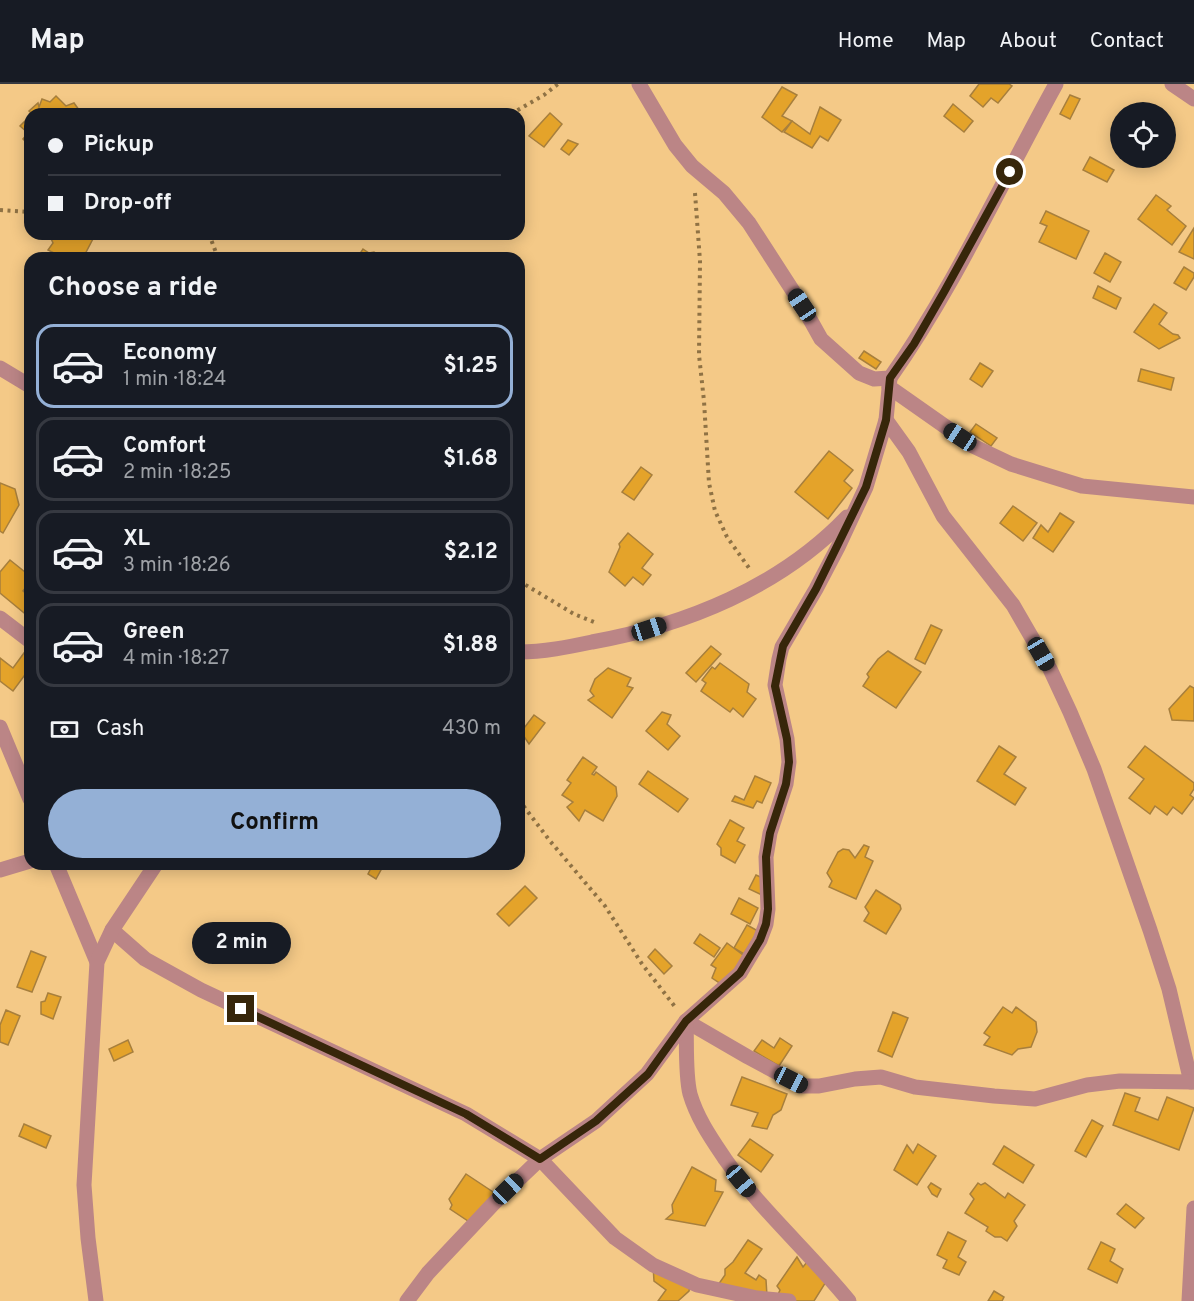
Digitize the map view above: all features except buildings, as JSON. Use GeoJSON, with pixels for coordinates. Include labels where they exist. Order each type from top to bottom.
{"type":"FeatureCollection","features":[{"type":"Feature","properties":{"kind":"street"},"geometry":{"type":"LineString","coordinates":[[639,84],[675,146],[692,166],[724,193],[749,223],[821,339],[859,373],[889,383],[973,446],[1011,464],[1082,486],[1194,497]]}},
{"type":"Feature","properties":{"kind":"street"},"geometry":{"type":"LineString","coordinates":[[407,1301],[428,1273],[494,1203],[540,1159],[596,1121],[648,1074],[686,1021],[740,973],[760,940],[766,924],[768,909],[766,857],[770,833],[786,784],[789,762],[787,739],[775,686],[783,646],[816,589],[866,487],[886,420],[889,383],[954,275],[1056,84]]}},
{"type":"Feature","properties":{"kind":"street"},"geometry":{"type":"LineString","coordinates":[[1172,84],[1194,99]]}},
{"type":"Feature","properties":{"kind":"street"},"geometry":{"type":"LineString","coordinates":[[0,368],[24,382]]}},
{"type":"Feature","properties":{"kind":"street"},"geometry":{"type":"LineString","coordinates":[[686,1021],[748,1058],[802,1086],[819,1086],[881,1077],[915,1087],[1035,1099],[1087,1085],[1120,1081],[1192,1082],[1169,989],[1150,930],[1094,769],[1070,712],[1050,669],[1013,605],[943,516],[909,452],[886,420]]}},
{"type":"Feature","properties":{"kind":"street"},"geometry":{"type":"LineString","coordinates":[[525,652],[556,649],[630,635],[702,611],[760,584],[792,565],[825,540],[856,508]]}},
{"type":"Feature","properties":{"kind":"street"},"geometry":{"type":"LineString","coordinates":[[0,618],[24,637]]}},
{"type":"Feature","properties":{"kind":"street"},"geometry":{"type":"LineString","coordinates":[[0,727],[24,785]]}},
{"type":"Feature","properties":{"kind":"street"},"geometry":{"type":"LineString","coordinates":[[0,870],[24,863]]}},
{"type":"Feature","properties":{"kind":"street"},"geometry":{"type":"LineString","coordinates":[[59,870],[97,962]]}},
{"type":"Feature","properties":{"kind":"street"},"geometry":{"type":"LineString","coordinates":[[96,1301],[84,1185],[97,962],[112,930],[152,870]]}},
{"type":"Feature","properties":{"kind":"street"},"geometry":{"type":"LineString","coordinates":[[112,930],[145,959],[201,990],[466,1114],[540,1159],[615,1238],[653,1265],[697,1285],[757,1298],[789,1301]]}},
{"type":"Feature","properties":{"kind":"street"},"geometry":{"type":"LineString","coordinates":[[686,1021],[690,1093],[704,1129],[756,1199],[849,1301]]}},
{"type":"Feature","properties":{"kind":"street"},"geometry":{"type":"LineString","coordinates":[[1189,1301],[1194,1208]]}},
{"type":"Feature","properties":{"kind":"path"},"geometry":{"type":"LineString","coordinates":[[521,108],[558,84]]}},
{"type":"Feature","properties":{"kind":"path"},"geometry":{"type":"LineString","coordinates":[[692,166],[700,261],[699,355],[709,483],[715,511],[727,537],[760,584]]}},
{"type":"Feature","properties":{"kind":"path"},"geometry":{"type":"LineString","coordinates":[[0,210],[24,212]]}},
{"type":"Feature","properties":{"kind":"path"},"geometry":{"type":"LineString","coordinates":[[525,585],[574,614],[630,635]]}},
{"type":"Feature","properties":{"kind":"path"},"geometry":{"type":"LineString","coordinates":[[525,808],[604,906],[642,964],[686,1021]]}},
{"type":"Feature","properties":{"kind":"route"},"geometry":{"type":"LineString","coordinates":[[241,1009],[466,1114],[540,1159],[596,1121],[648,1074],[686,1021],[740,973],[760,940],[766,924],[768,909],[766,857],[770,833],[786,784],[789,762],[787,739],[775,686],[783,646],[816,589],[866,487],[886,420],[890,378],[914,344],[1010,172]]}}]}
